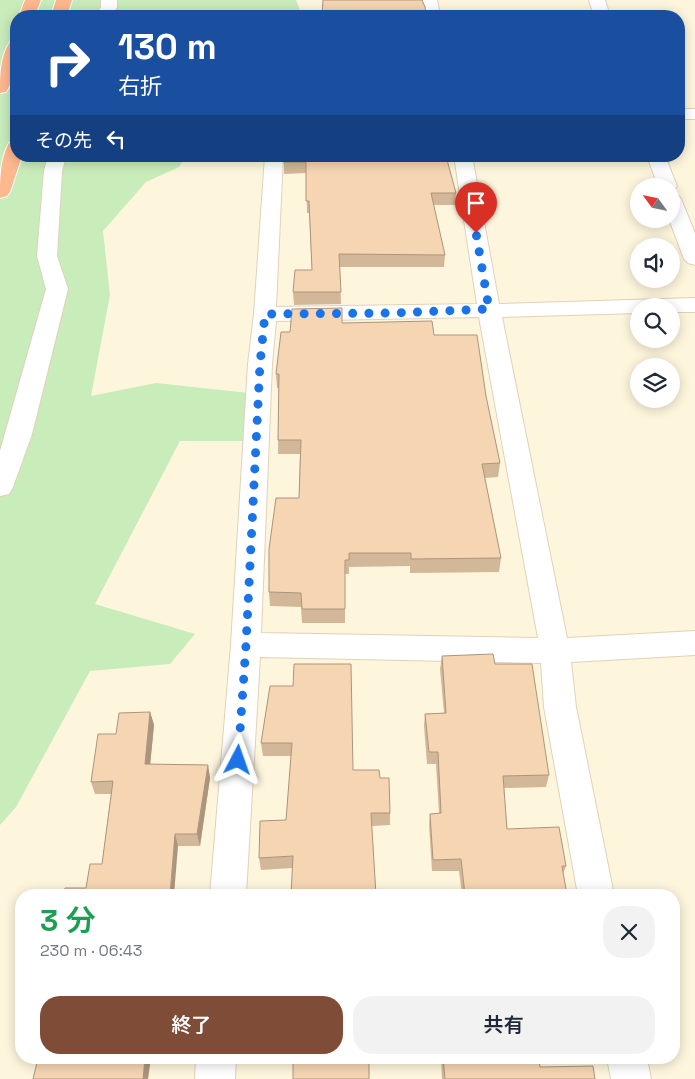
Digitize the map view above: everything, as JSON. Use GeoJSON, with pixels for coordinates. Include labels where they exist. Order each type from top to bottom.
{"type":"FeatureCollection","features":[{"type":"Feature","properties":{"kind":"highway"},"geometry":{"type":"LineString","coordinates":[[0,88],[10,61]]}},
{"type":"Feature","properties":{"kind":"highway"},"geometry":{"type":"LineString","coordinates":[[0,192],[11,162]]}},
{"type":"Feature","properties":{"kind":"street"},"geometry":{"type":"LineString","coordinates":[[0,488],[19,434],[57,289],[47,256],[53,171],[55,162]]}},
{"type":"Feature","properties":{"kind":"street"},"geometry":{"type":"LineString","coordinates":[[228,889],[246,645],[260,364],[265,314],[274,162]]}},
{"type":"Feature","properties":{"kind":"street"},"geometry":{"type":"LineString","coordinates":[[464,162],[489,309],[555,651],[560,707],[595,889]]}},
{"type":"Feature","properties":{"kind":"street"},"geometry":{"type":"LineString","coordinates":[[658,162],[664,178]]}},
{"type":"Feature","properties":{"kind":"street"},"geometry":{"type":"LineString","coordinates":[[680,221],[695,258]]}},
{"type":"Feature","properties":{"kind":"street"},"geometry":{"type":"LineString","coordinates":[[265,314],[394,313],[695,305]]}},
{"type":"Feature","properties":{"kind":"street"},"geometry":{"type":"LineString","coordinates":[[246,645],[555,651],[695,643]]}},
{"type":"Feature","properties":{"kind":"street"},"geometry":{"type":"LineString","coordinates":[[215,1079],[216,1064]]}},
{"type":"Feature","properties":{"kind":"street"},"geometry":{"type":"LineString","coordinates":[[628,1064],[631,1079]]}},
{"type":"Feature","properties":{"kind":"green space"},"geometry":{"type":"Polygon","coordinates":[[[0,0],[296,0],[300,10],[10,10],[10,162],[182,162],[179,167],[146,182],[103,231],[110,295],[91,396],[156,383],[259,394],[257,441],[180,441],[95,604],[195,634],[170,664],[90,671],[16,807],[0,825],[0,0]]]}},
{"type":"Feature","properties":{"kind":"building"},"geometry":{"type":"Polygon","coordinates":[[[323,0],[422,0],[425,10],[322,10],[323,0]]]}},
{"type":"Feature","properties":{"kind":"building"},"geometry":{"type":"Polygon","coordinates":[[[306,162],[448,162],[456,193],[431,193],[445,255],[339,254],[341,292],[293,292],[295,270],[312,270],[309,201],[306,201],[306,162]]]}},
{"type":"Feature","properties":{"kind":"building"},"geometry":{"type":"Polygon","coordinates":[[[342,308],[342,323],[432,321],[434,335],[477,335],[486,396],[500,463],[482,464],[501,558],[411,559],[411,553],[349,553],[349,560],[345,560],[345,609],[302,609],[301,593],[269,592],[269,549],[276,498],[299,498],[301,440],[278,440],[279,374],[276,374],[281,332],[290,332],[292,309],[342,308]]]}},
{"type":"Feature","properties":{"kind":"building"},"geometry":{"type":"Polygon","coordinates":[[[493,654],[495,664],[532,664],[549,775],[503,776],[507,829],[559,827],[566,866],[562,866],[566,889],[464,889],[461,859],[433,860],[430,814],[441,813],[438,752],[429,752],[425,714],[446,713],[442,656],[493,654]]]}},
{"type":"Feature","properties":{"kind":"building"},"geometry":{"type":"Polygon","coordinates":[[[294,664],[351,664],[353,770],[379,770],[380,778],[389,778],[390,813],[371,813],[376,889],[291,889],[293,856],[259,858],[260,821],[286,820],[292,743],[261,743],[270,686],[293,686],[294,664]]]}},
{"type":"Feature","properties":{"kind":"building"},"geometry":{"type":"Polygon","coordinates":[[[150,712],[145,764],[208,765],[197,834],[175,834],[170,889],[65,889],[86,888],[90,864],[102,864],[113,781],[91,782],[98,734],[116,734],[119,713],[150,712]]]}},
{"type":"Feature","properties":{"kind":"building"},"geometry":{"type":"Polygon","coordinates":[[[37,1064],[144,1064],[143,1079],[33,1079],[37,1064]]]}},
{"type":"Feature","properties":{"kind":"building"},"geometry":{"type":"Polygon","coordinates":[[[293,1064],[369,1064],[369,1079],[293,1079],[293,1064]]]}},
{"type":"Feature","properties":{"kind":"building"},"geometry":{"type":"Polygon","coordinates":[[[444,1064],[540,1064],[540,1067],[593,1066],[595,1079],[445,1079],[444,1064]]]}},
{"type":"Feature","properties":{"kind":"route"},"geometry":{"type":"LineString","coordinates":[[238,760],[246,645],[260,364],[265,314],[394,313],[489,309],[476,233]]}}]}
